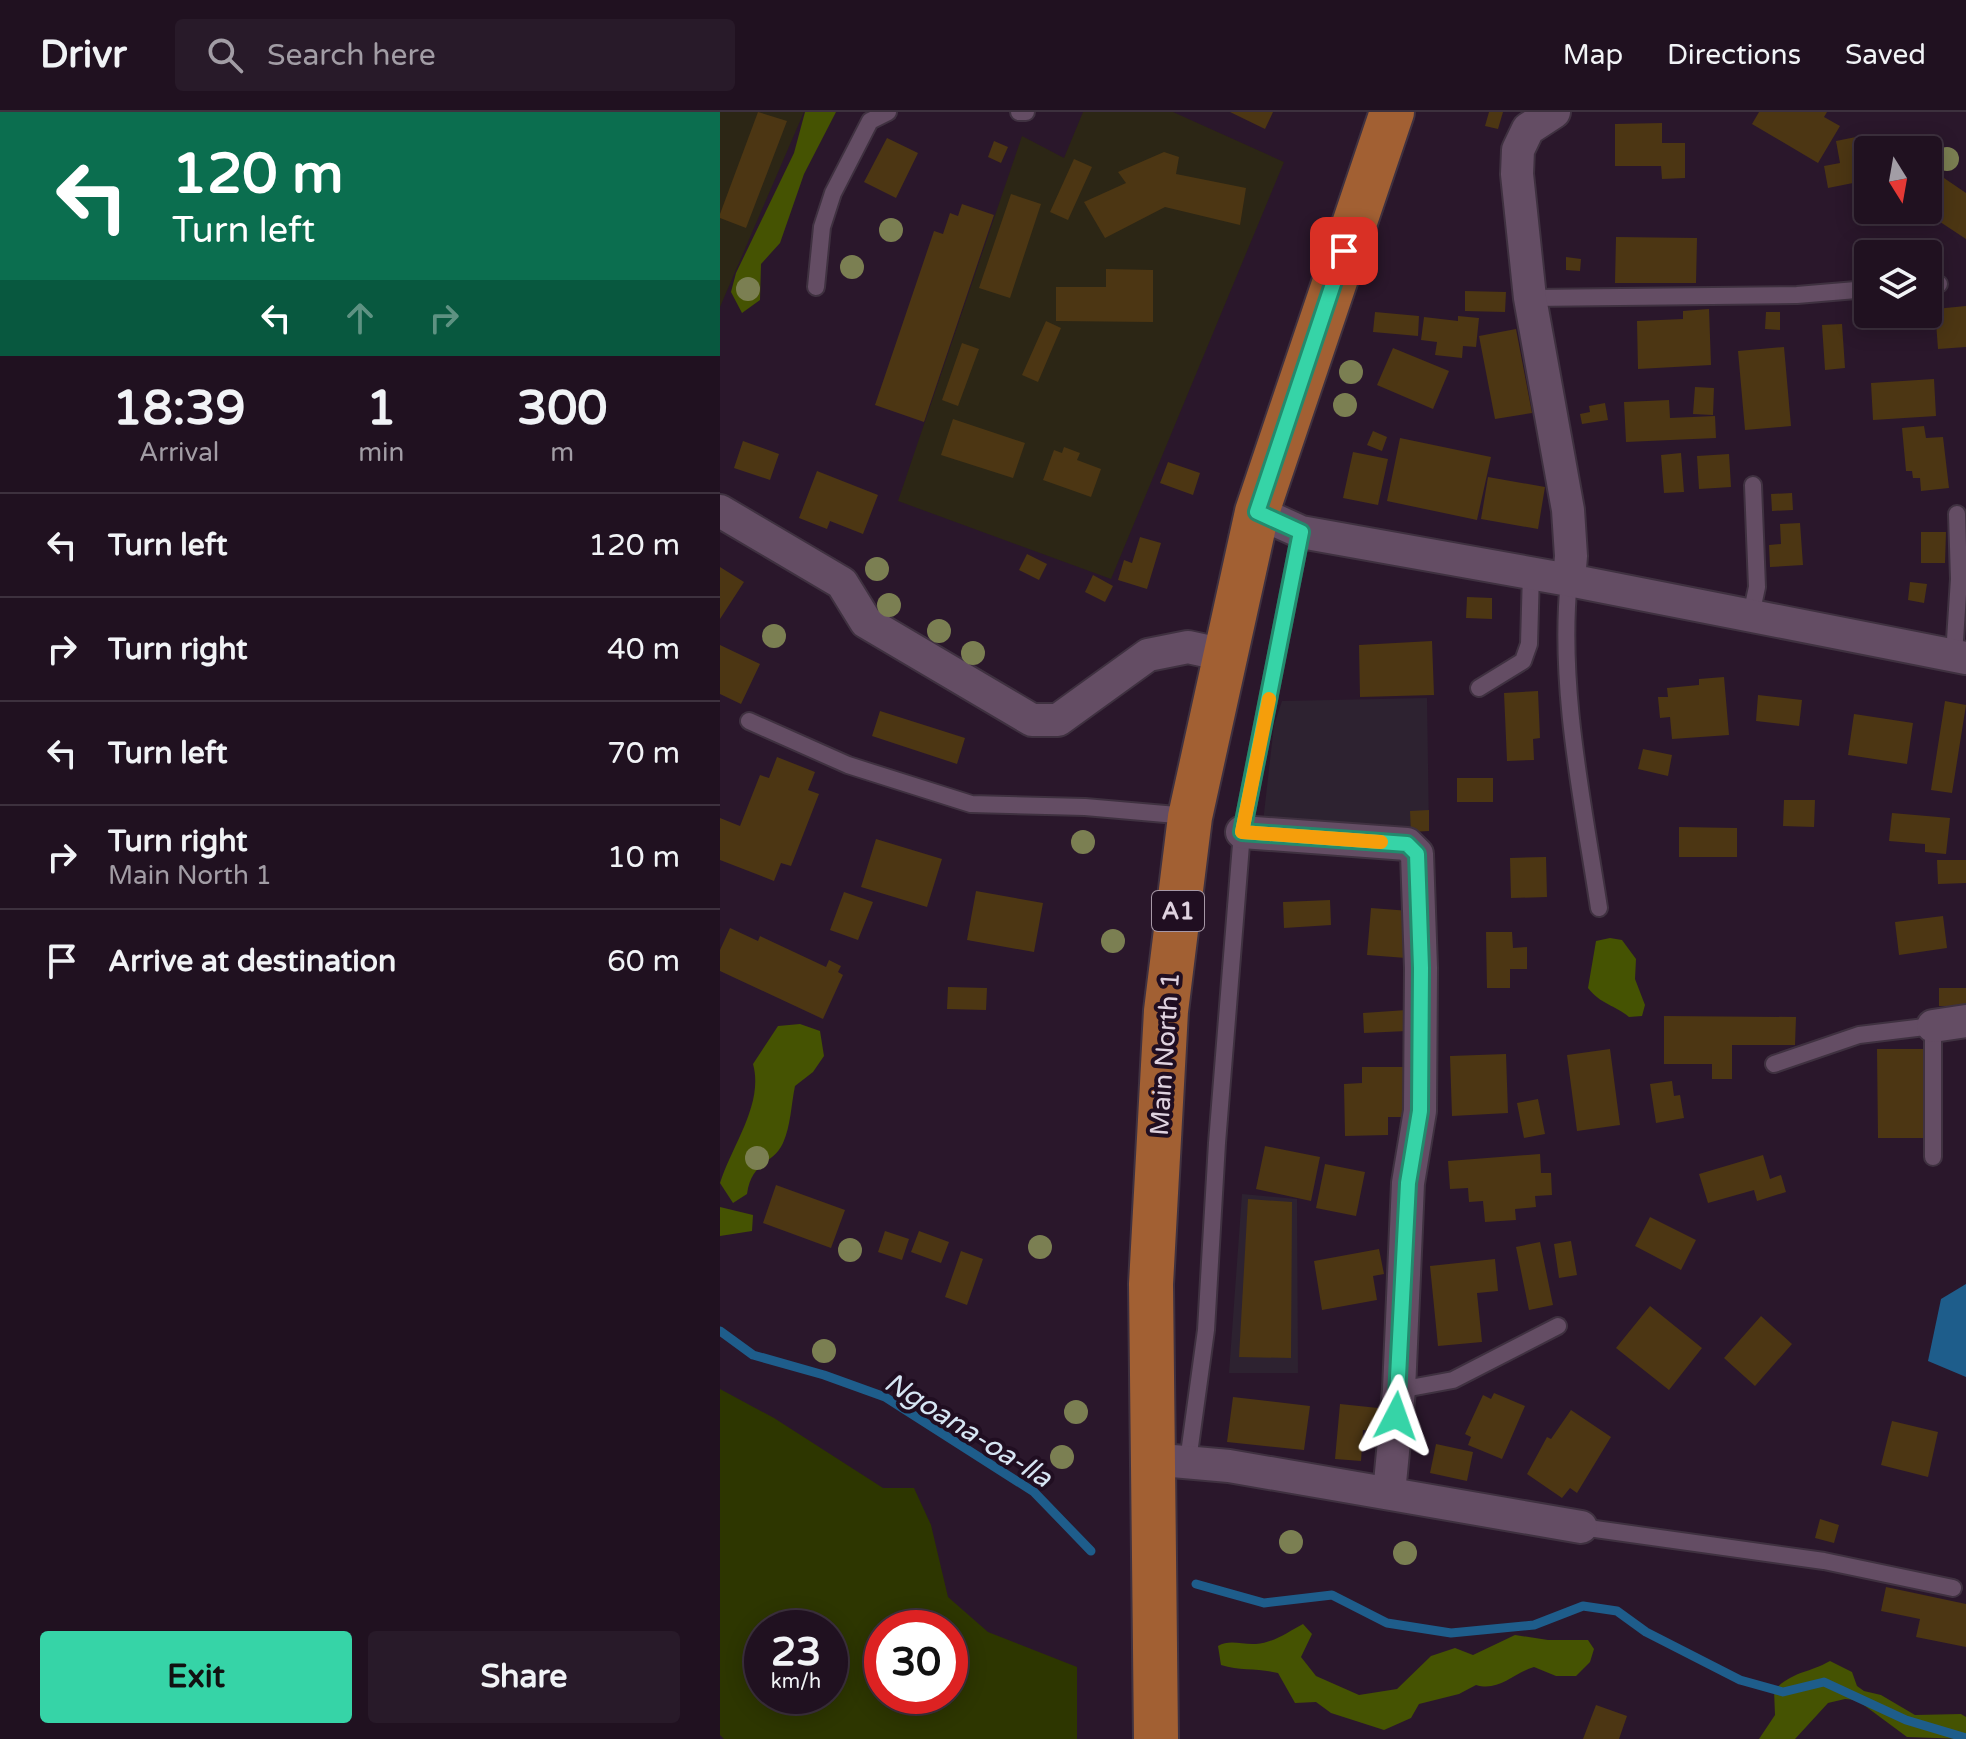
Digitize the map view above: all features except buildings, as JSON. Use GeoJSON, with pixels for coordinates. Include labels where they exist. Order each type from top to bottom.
{"type":"FeatureCollection","features":[{"type":"Feature","properties":{"kind":"main road","name":"Main North 1"},"geometry":{"type":"LineString","coordinates":[[1156,1739],[1169,1460],[1151,1284],[1165,1026],[1190,817],[1257,512],[1392,112]]}},
{"type":"Feature","properties":{"kind":"street"},"geometry":{"type":"LineString","coordinates":[[1554,112],[1528,129],[1518,150],[1530,298],[1568,510],[1569,580]]}},
{"type":"Feature","properties":{"kind":"street"},"geometry":{"type":"LineString","coordinates":[[720,511],[842,583],[866,622],[1032,720],[1058,720],[1148,655],[1188,647],[1225,655]]}},
{"type":"Feature","properties":{"kind":"street"},"geometry":{"type":"LineString","coordinates":[[1257,512],[1301,532],[1960,656]]}},
{"type":"Feature","properties":{"kind":"street"},"geometry":{"type":"LineString","coordinates":[[1242,832],[1407,844],[1417,854],[1421,968],[1420,1111],[1408,1183],[1399,1390],[1389,1493]]}},
{"type":"Feature","properties":{"kind":"street"},"geometry":{"type":"LineString","coordinates":[[1933,1026],[1966,1021]]}},
{"type":"Feature","properties":{"kind":"street"},"geometry":{"type":"LineString","coordinates":[[1169,1460],[1389,1493],[1581,1527]]}},
{"type":"Feature","properties":{"kind":"lane"},"geometry":{"type":"LineString","coordinates":[[816,287],[822,227],[833,193],[870,121],[888,112]]}},
{"type":"Feature","properties":{"kind":"lane"},"geometry":{"type":"LineString","coordinates":[[1019,112],[1026,112]]}},
{"type":"Feature","properties":{"kind":"lane"},"geometry":{"type":"LineString","coordinates":[[1530,298],[1783,295],[1854,290]]}},
{"type":"Feature","properties":{"kind":"lane"},"geometry":{"type":"LineString","coordinates":[[1751,615],[1757,587],[1753,485]]}},
{"type":"Feature","properties":{"kind":"lane"},"geometry":{"type":"LineString","coordinates":[[1957,514],[1960,656]]}},
{"type":"Feature","properties":{"kind":"lane"},"geometry":{"type":"LineString","coordinates":[[1169,1460],[1206,1330],[1217,1143],[1242,832],[1301,532]]}},
{"type":"Feature","properties":{"kind":"lane"},"geometry":{"type":"LineString","coordinates":[[1479,688],[1523,661],[1529,644],[1531,573]]}},
{"type":"Feature","properties":{"kind":"lane"},"geometry":{"type":"LineString","coordinates":[[1569,580],[1564,622],[1579,780],[1599,908]]}},
{"type":"Feature","properties":{"kind":"lane"},"geometry":{"type":"LineString","coordinates":[[749,721],[848,765],[971,804],[1085,807],[1190,817]]}},
{"type":"Feature","properties":{"kind":"lane"},"geometry":{"type":"LineString","coordinates":[[1774,1064],[1859,1035],[1933,1026],[1933,1157]]}},
{"type":"Feature","properties":{"kind":"lane"},"geometry":{"type":"LineString","coordinates":[[1399,1390],[1453,1380],[1558,1326]]}},
{"type":"Feature","properties":{"kind":"lane"},"geometry":{"type":"LineString","coordinates":[[1581,1527],[1824,1561],[1953,1588]]}},
{"type":"Feature","properties":{"kind":"shaded area"},"geometry":{"type":"Polygon","coordinates":[[[720,112],[804,112],[720,307],[720,112]]]}},
{"type":"Feature","properties":{"kind":"shaded area"},"geometry":{"type":"Polygon","coordinates":[[[1083,112],[1173,112],[1284,162],[1111,579],[898,501],[1022,136],[1064,158],[1083,112]]]}},
{"type":"Feature","properties":{"kind":"shaded area"},"geometry":{"type":"Polygon","coordinates":[[[1427,698],[1429,831],[1263,822],[1274,725],[1282,701],[1427,698]]]}},
{"type":"Feature","properties":{"kind":"shaded area"},"geometry":{"type":"Polygon","coordinates":[[[1242,1194],[1297,1199],[1298,1373],[1229,1373],[1242,1194]]]}},
{"type":"Feature","properties":{"kind":"green space"},"geometry":{"type":"Polygon","coordinates":[[[805,112],[836,112],[804,174],[780,243],[761,264],[760,300],[742,313],[731,292],[736,273],[794,153],[805,112]]]}},
{"type":"Feature","properties":{"kind":"green space"},"geometry":{"type":"Polygon","coordinates":[[[1610,938],[1622,940],[1636,959],[1635,979],[1645,1005],[1642,1016],[1629,1017],[1588,988],[1596,941],[1610,938]]]}},
{"type":"Feature","properties":{"kind":"green space"},"geometry":{"type":"Polygon","coordinates":[[[800,1024],[820,1031],[824,1056],[813,1072],[795,1086],[788,1129],[779,1150],[753,1175],[747,1194],[733,1203],[720,1183],[751,1109],[755,1079],[753,1064],[778,1026],[800,1024]]]}},
{"type":"Feature","properties":{"kind":"green space"},"geometry":{"type":"Polygon","coordinates":[[[720,1207],[753,1215],[752,1231],[720,1236],[720,1207]]]}},
{"type":"Feature","properties":{"kind":"green space","name":"Ngoana-oa-lla"},"geometry":{"type":"Polygon","coordinates":[[[720,1389],[774,1418],[883,1488],[914,1488],[931,1525],[948,1597],[963,1610],[864,1610],[864,1714],[968,1714],[968,1614],[988,1632],[1077,1667],[1077,1739],[724,1739],[720,1735],[720,1389]]]}},
{"type":"Feature","properties":{"kind":"green space"},"geometry":{"type":"Polygon","coordinates":[[[1303,1624],[1312,1634],[1301,1657],[1316,1676],[1359,1695],[1397,1689],[1431,1656],[1455,1648],[1473,1655],[1515,1635],[1548,1640],[1588,1640],[1594,1649],[1590,1662],[1576,1676],[1556,1676],[1534,1667],[1499,1684],[1476,1685],[1459,1694],[1419,1704],[1411,1718],[1384,1730],[1331,1713],[1316,1702],[1295,1703],[1278,1673],[1221,1665],[1218,1646],[1262,1643],[1303,1624]]]}},
{"type":"Feature","properties":{"kind":"green space"},"geometry":{"type":"Polygon","coordinates":[[[1830,1661],[1852,1672],[1857,1686],[1864,1691],[1881,1695],[1915,1715],[1961,1714],[1966,1717],[1966,1739],[1907,1737],[1857,1700],[1845,1699],[1828,1703],[1795,1739],[1759,1739],[1775,1715],[1774,1690],[1795,1675],[1830,1661]]]}},
{"type":"Feature","properties":{"kind":"water"},"geometry":{"type":"Polygon","coordinates":[[[1966,1284],[1966,1377],[1928,1361],[1941,1299],[1966,1284]]]}},
{"type":"Feature","properties":{"kind":"waterway","name":"Ngoana-oa-lla"},"geometry":{"type":"LineString","coordinates":[[720,1331],[753,1355],[824,1375],[885,1397],[1034,1492],[1091,1551]]}},
{"type":"Feature","properties":{"kind":"waterway","name":"Ngoana-oa-lla"},"geometry":{"type":"LineString","coordinates":[[1196,1584],[1264,1603],[1332,1595],[1387,1623],[1451,1633],[1534,1625],[1583,1606],[1617,1611],[1646,1632],[1740,1680],[1783,1692],[1824,1682],[1906,1720],[1966,1738]]}},
{"type":"Feature","properties":{"kind":"slow traffic"},"geometry":{"type":"LineString","coordinates":[[1269,699],[1242,832],[1381,842]]}},
{"type":"Feature","properties":{"kind":"route"},"geometry":{"type":"LineString","coordinates":[[1344,251],[1257,512],[1301,532],[1242,832],[1407,844],[1417,854],[1421,968],[1420,1111],[1408,1183],[1396,1416]]}}]}
